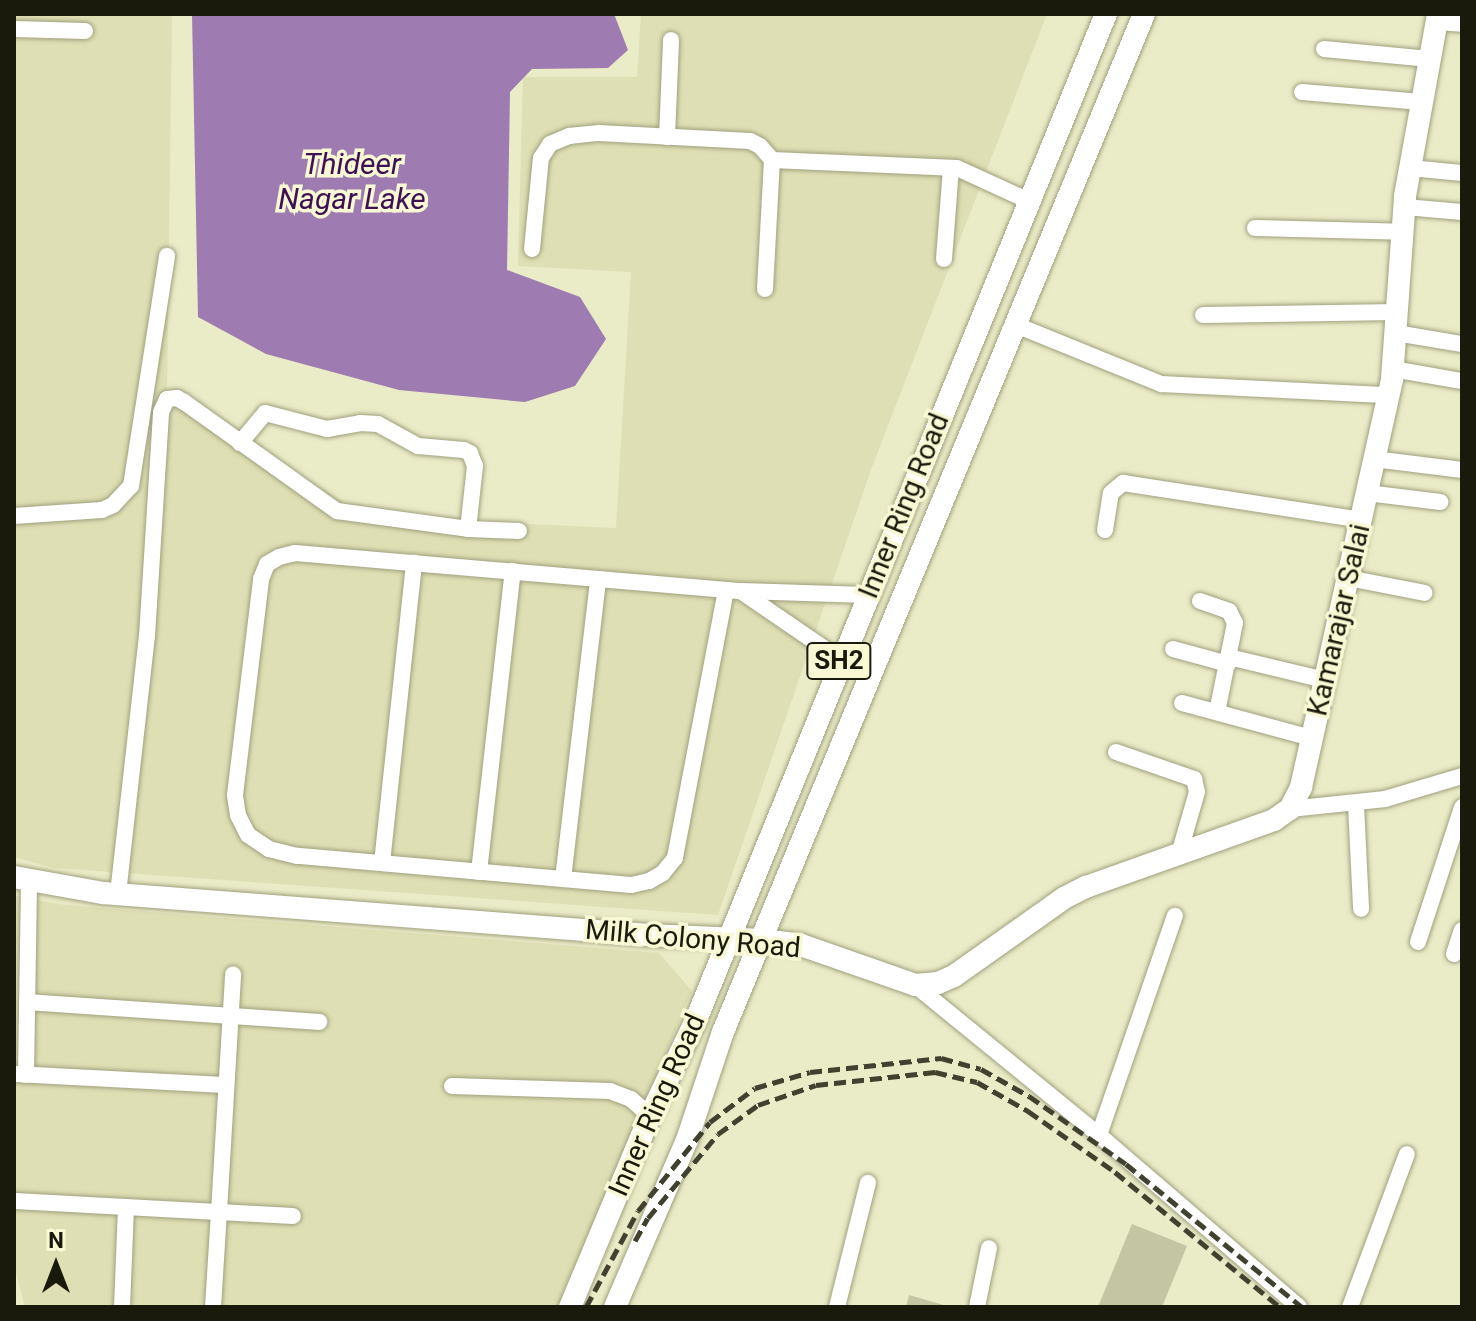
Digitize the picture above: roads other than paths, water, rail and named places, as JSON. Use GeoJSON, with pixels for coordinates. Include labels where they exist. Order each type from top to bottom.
{"type":"FeatureCollection","features":[{"type":"Feature","properties":{"kind":"main road","name":"Inner Ring Road"},"geometry":{"type":"LineString","coordinates":[[570,1307],[650,1116],[696,1020],[840,659],[1106,14]]}},
{"type":"Feature","properties":{"kind":"main road","name":"Inner Ring Road"},"geometry":{"type":"LineString","coordinates":[[615,1307],[687,1140],[723,1032],[1144,14]]}},
{"type":"Feature","properties":{"kind":"main road","name":"Kamarajar Salai"},"geometry":{"type":"LineString","coordinates":[[1290,809],[1301,787],[1389,395],[1405,207],[1437,18]]}},
{"type":"Feature","properties":{"kind":"main road"},"geometry":{"type":"LineString","coordinates":[[915,985],[938,983],[954,976],[1064,898],[1086,887],[1274,820],[1290,809]]}},
{"type":"Feature","properties":{"kind":"main road","name":"Milk Colony Road"},"geometry":{"type":"LineString","coordinates":[[22,879],[118,894],[727,940],[762,940],[801,945],[915,985]]}},
{"type":"Feature","properties":{"kind":"street"},"geometry":{"type":"LineString","coordinates":[[1437,18],[1462,24]]}},
{"type":"Feature","properties":{"kind":"street"},"geometry":{"type":"LineString","coordinates":[[14,29],[85,31]]}},
{"type":"Feature","properties":{"kind":"street"},"geometry":{"type":"LineString","coordinates":[[667,137],[671,40]]}},
{"type":"Feature","properties":{"kind":"street"},"geometry":{"type":"LineString","coordinates":[[1324,49],[1430,59]]}},
{"type":"Feature","properties":{"kind":"street"},"geometry":{"type":"LineString","coordinates":[[1302,92],[1422,102]]}},
{"type":"Feature","properties":{"kind":"street"},"geometry":{"type":"LineString","coordinates":[[532,249],[541,158],[550,144],[569,136],[599,133],[750,141],[760,146],[772,160],[765,289]]}},
{"type":"Feature","properties":{"kind":"street"},"geometry":{"type":"LineString","coordinates":[[772,160],[951,168],[1029,201]]}},
{"type":"Feature","properties":{"kind":"street"},"geometry":{"type":"LineString","coordinates":[[944,259],[951,168]]}},
{"type":"Feature","properties":{"kind":"street"},"geometry":{"type":"LineString","coordinates":[[1410,168],[1462,173]]}},
{"type":"Feature","properties":{"kind":"street"},"geometry":{"type":"LineString","coordinates":[[1405,207],[1462,212]]}},
{"type":"Feature","properties":{"kind":"street"},"geometry":{"type":"LineString","coordinates":[[1255,228],[1403,232]]}},
{"type":"Feature","properties":{"kind":"street"},"geometry":{"type":"LineString","coordinates":[[14,516],[102,510],[113,505],[131,486],[167,256]]}},
{"type":"Feature","properties":{"kind":"street"},"geometry":{"type":"LineString","coordinates":[[1203,315],[1396,322],[1462,344]]}},
{"type":"Feature","properties":{"kind":"street"},"geometry":{"type":"LineString","coordinates":[[1016,325],[1161,384],[1389,395]]}},
{"type":"Feature","properties":{"kind":"street"},"geometry":{"type":"LineString","coordinates":[[1393,369],[1462,381]]}},
{"type":"Feature","properties":{"kind":"street"},"geometry":{"type":"LineString","coordinates":[[118,894],[147,636],[163,404],[167,399],[177,398],[337,511],[468,529],[519,531]]}},
{"type":"Feature","properties":{"kind":"street"},"geometry":{"type":"LineString","coordinates":[[240,443],[265,413],[312,428],[378,424],[408,443],[464,450],[470,453],[475,466],[468,529]]}},
{"type":"Feature","properties":{"kind":"street"},"geometry":{"type":"LineString","coordinates":[[1374,459],[1462,470]]}},
{"type":"Feature","properties":{"kind":"street"},"geometry":{"type":"LineString","coordinates":[[1105,530],[1111,493],[1123,483],[1361,520]]}},
{"type":"Feature","properties":{"kind":"street"},"geometry":{"type":"LineString","coordinates":[[1367,493],[1440,502]]}},
{"type":"Feature","properties":{"kind":"street"},"geometry":{"type":"LineString","coordinates":[[733,590],[675,858],[663,873],[631,885],[297,856],[269,849],[248,835],[238,815],[235,795],[261,579],[267,564],[295,553],[733,590],[868,595]]}},
{"type":"Feature","properties":{"kind":"street"},"geometry":{"type":"LineString","coordinates":[[382,863],[414,563]]}},
{"type":"Feature","properties":{"kind":"street"},"geometry":{"type":"LineString","coordinates":[[479,872],[513,571]]}},
{"type":"Feature","properties":{"kind":"street"},"geometry":{"type":"LineString","coordinates":[[1348,578],[1425,593]]}},
{"type":"Feature","properties":{"kind":"street"},"geometry":{"type":"LineString","coordinates":[[563,879],[598,579]]}},
{"type":"Feature","properties":{"kind":"street"},"geometry":{"type":"LineString","coordinates":[[733,590],[840,659]]}},
{"type":"Feature","properties":{"kind":"street"},"geometry":{"type":"LineString","coordinates":[[1200,601],[1234,616],[1235,630],[1217,712]]}},
{"type":"Feature","properties":{"kind":"street"},"geometry":{"type":"LineString","coordinates":[[1173,649],[1325,680]]}},
{"type":"Feature","properties":{"kind":"street"},"geometry":{"type":"LineString","coordinates":[[1182,703],[1312,738]]}},
{"type":"Feature","properties":{"kind":"street"},"geometry":{"type":"LineString","coordinates":[[1116,752],[1194,779],[1197,792],[1179,854]]}},
{"type":"Feature","properties":{"kind":"street"},"geometry":{"type":"LineString","coordinates":[[1290,809],[1356,805],[1462,776]]}},
{"type":"Feature","properties":{"kind":"street"},"geometry":{"type":"LineString","coordinates":[[1356,805],[1361,909]]}},
{"type":"Feature","properties":{"kind":"street"},"geometry":{"type":"LineString","coordinates":[[1418,942],[1462,807]]}},
{"type":"Feature","properties":{"kind":"street"},"geometry":{"type":"LineString","coordinates":[[22,879],[27,1002],[20,1074],[226,1085]]}},
{"type":"Feature","properties":{"kind":"street"},"geometry":{"type":"LineString","coordinates":[[1099,1135],[1175,916]]}},
{"type":"Feature","properties":{"kind":"street"},"geometry":{"type":"LineString","coordinates":[[1454,954],[1462,930]]}},
{"type":"Feature","properties":{"kind":"street"},"geometry":{"type":"LineString","coordinates":[[213,1307],[233,974]]}},
{"type":"Feature","properties":{"kind":"street","name":"Milk Colony Road"},"geometry":{"type":"LineString","coordinates":[[915,985],[1099,1135],[1299,1307]]}},
{"type":"Feature","properties":{"kind":"street"},"geometry":{"type":"LineString","coordinates":[[27,1002],[319,1022]]}},
{"type":"Feature","properties":{"kind":"street"},"geometry":{"type":"LineString","coordinates":[[452,1086],[610,1091],[631,1099],[650,1116]]}},
{"type":"Feature","properties":{"kind":"street"},"geometry":{"type":"LineString","coordinates":[[1350,1307],[1407,1154]]}},
{"type":"Feature","properties":{"kind":"street"},"geometry":{"type":"LineString","coordinates":[[837,1307],[868,1183]]}},
{"type":"Feature","properties":{"kind":"street"},"geometry":{"type":"LineString","coordinates":[[14,1201],[293,1216]]}},
{"type":"Feature","properties":{"kind":"street"},"geometry":{"type":"LineString","coordinates":[[122,1307],[126,1207]]}},
{"type":"Feature","properties":{"kind":"street"},"geometry":{"type":"LineString","coordinates":[[977,1307],[989,1248]]}},
{"type":"Feature","properties":{"kind":"water","name":"Thideer Nagar Lake"},"geometry":{"type":"Polygon","coordinates":[[[192,14],[614,14],[628,50],[608,68],[532,69],[510,92],[507,270],[580,297],[606,339],[575,386],[525,402],[399,390],[266,354],[198,317],[192,14]]]}},
{"type":"Feature","properties":{"kind":"railway"},"geometry":{"type":"LineString","coordinates":[[586,1307],[638,1211],[710,1122],[755,1088],[810,1072],[941,1058],[981,1069],[1029,1096],[1126,1164],[1302,1307]]}},
{"type":"Feature","properties":{"kind":"railway"},"geometry":{"type":"LineString","coordinates":[[635,1241],[648,1218],[718,1134],[758,1105],[816,1085],[935,1072],[977,1082],[1028,1111],[1115,1172],[1280,1307]]}}]}
